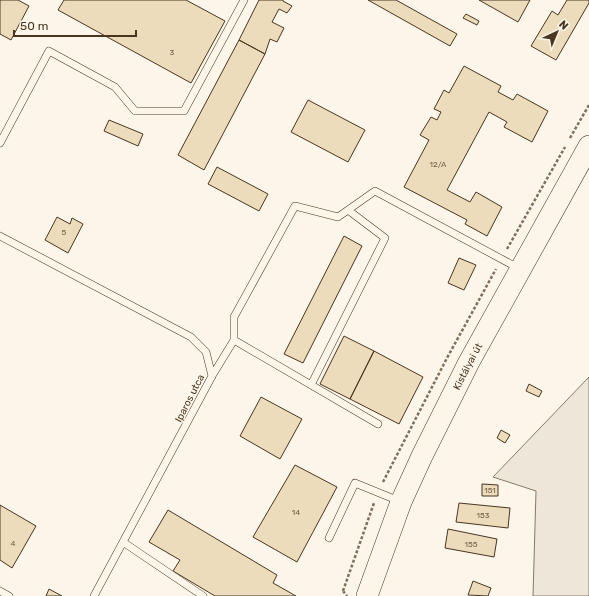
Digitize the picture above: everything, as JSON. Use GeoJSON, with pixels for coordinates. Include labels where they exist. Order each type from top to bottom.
{"type":"FeatureCollection","features":[{"type":"Feature","properties":{"kind":"main road","name":"Kistályai út"},"geometry":{"type":"LineString","coordinates":[[368,596],[401,502],[469,362],[589,146]]}},
{"type":"Feature","properties":{"kind":"lane"},"geometry":{"type":"LineString","coordinates":[[0,143],[49,51],[115,87],[135,111],[184,110],[244,0]]}},
{"type":"Feature","properties":{"kind":"lane"},"geometry":{"type":"LineString","coordinates":[[212,376],[234,340],[234,317],[295,206],[338,217],[374,191],[502,258],[520,269]]}},
{"type":"Feature","properties":{"kind":"lane"},"geometry":{"type":"LineString","coordinates":[[311,385],[385,238],[348,210]]}},
{"type":"Feature","properties":{"kind":"lane","name":"Iparos utca"},"geometry":{"type":"LineString","coordinates":[[0,236],[191,337],[206,352],[212,376],[94,596]]}},
{"type":"Feature","properties":{"kind":"lane"},"geometry":{"type":"LineString","coordinates":[[234,340],[378,424]]}},
{"type":"Feature","properties":{"kind":"lane"},"geometry":{"type":"LineString","coordinates":[[330,538],[354,483],[401,502]]}},
{"type":"Feature","properties":{"kind":"lane"},"geometry":{"type":"LineString","coordinates":[[123,542],[203,596]]}},
{"type":"Feature","properties":{"kind":"lane"},"geometry":{"type":"LineString","coordinates":[[0,591],[9,596]]}},
{"type":"Feature","properties":{"kind":"path"},"geometry":{"type":"LineString","coordinates":[[343,591],[347,596]]}},
{"type":"Feature","properties":{"kind":"shaded area"},"geometry":{"type":"Polygon","coordinates":[[[589,377],[589,596],[533,596],[536,491],[493,477],[589,377]]]}},
{"type":"Feature","properties":{"kind":"building"},"geometry":{"type":"Polygon","coordinates":[[[0,0],[18,0],[29,6],[11,40],[0,34],[0,0]]]}},
{"type":"Feature","properties":{"kind":"building"},"geometry":{"type":"Polygon","coordinates":[[[64,0],[186,0],[225,21],[191,83],[58,10],[64,0]]]}},
{"type":"Feature","properties":{"kind":"building"},"geometry":{"type":"Polygon","coordinates":[[[259,0],[283,0],[292,6],[287,13],[279,9],[272,22],[284,28],[277,42],[270,39],[265,54],[239,40],[259,0]]]}},
{"type":"Feature","properties":{"kind":"building"},"geometry":{"type":"Polygon","coordinates":[[[368,0],[396,0],[457,34],[450,46],[368,0]]]}},
{"type":"Feature","properties":{"kind":"building"},"geometry":{"type":"Polygon","coordinates":[[[479,0],[530,0],[518,22],[479,0]]]}},
{"type":"Feature","properties":{"kind":"building"},"geometry":{"type":"Polygon","coordinates":[[[567,0],[589,0],[589,3],[556,60],[531,46],[552,11],[558,15],[567,0]]]}},
{"type":"Feature","properties":{"kind":"building"},"geometry":{"type":"Polygon","coordinates":[[[466,14],[479,21],[477,25],[463,18],[466,14]]]}},
{"type":"Feature","properties":{"kind":"building"},"geometry":{"type":"Polygon","coordinates":[[[239,40],[265,54],[204,170],[178,155],[239,40]]]}},
{"type":"Feature","properties":{"kind":"building"},"geometry":{"type":"Polygon","coordinates":[[[464,66],[501,86],[498,92],[513,100],[517,94],[548,111],[532,142],[504,127],[507,122],[489,112],[447,190],[470,202],[476,192],[502,207],[487,236],[465,224],[467,220],[404,187],[429,140],[420,135],[431,117],[437,120],[441,112],[434,109],[444,90],[449,93],[464,66]]]}},
{"type":"Feature","properties":{"kind":"building"},"geometry":{"type":"Polygon","coordinates":[[[308,100],[365,130],[348,162],[291,132],[308,100]]]}},
{"type":"Feature","properties":{"kind":"building"},"geometry":{"type":"Polygon","coordinates":[[[109,120],[143,134],[138,146],[104,131],[109,120]]]}},
{"type":"Feature","properties":{"kind":"building"},"geometry":{"type":"Polygon","coordinates":[[[217,167],[268,194],[259,211],[208,184],[217,167]]]}},
{"type":"Feature","properties":{"kind":"building"},"geometry":{"type":"Polygon","coordinates":[[[57,217],[70,224],[72,218],[83,224],[68,253],[45,240],[57,217]]]}},
{"type":"Feature","properties":{"kind":"building"},"geometry":{"type":"Polygon","coordinates":[[[344,236],[362,246],[303,363],[284,354],[344,236]]]}},
{"type":"Feature","properties":{"kind":"building"},"geometry":{"type":"Polygon","coordinates":[[[459,258],[476,265],[464,290],[448,283],[459,258]]]}},
{"type":"Feature","properties":{"kind":"building"},"geometry":{"type":"Polygon","coordinates":[[[344,336],[374,351],[350,399],[320,384],[344,336]]]}},
{"type":"Feature","properties":{"kind":"building"},"geometry":{"type":"Polygon","coordinates":[[[374,351],[423,377],[399,424],[350,399],[374,351]]]}},
{"type":"Feature","properties":{"kind":"building"},"geometry":{"type":"Polygon","coordinates":[[[529,384],[542,391],[539,397],[526,391],[529,384]]]}},
{"type":"Feature","properties":{"kind":"building"},"geometry":{"type":"Polygon","coordinates":[[[261,397],[302,419],[280,459],[240,436],[261,397]]]}},
{"type":"Feature","properties":{"kind":"building"},"geometry":{"type":"Polygon","coordinates":[[[501,430],[510,435],[505,443],[497,438],[501,430]]]}},
{"type":"Feature","properties":{"kind":"building"},"geometry":{"type":"Polygon","coordinates":[[[295,465],[337,487],[297,562],[253,537],[295,465]]]}},
{"type":"Feature","properties":{"kind":"building"},"geometry":{"type":"Polygon","coordinates":[[[482,484],[498,485],[498,496],[482,496],[482,484]]]}},
{"type":"Feature","properties":{"kind":"building"},"geometry":{"type":"Polygon","coordinates":[[[459,503],[510,508],[508,528],[456,522],[459,503]]]}},
{"type":"Feature","properties":{"kind":"building"},"geometry":{"type":"Polygon","coordinates":[[[0,505],[36,526],[12,568],[0,560],[0,505]]]}},
{"type":"Feature","properties":{"kind":"building"},"geometry":{"type":"Polygon","coordinates":[[[168,510],[277,575],[273,583],[296,596],[215,596],[173,571],[180,560],[149,542],[168,510]]]}},
{"type":"Feature","properties":{"kind":"building"},"geometry":{"type":"Polygon","coordinates":[[[448,529],[497,539],[494,557],[445,548],[448,529]]]}},
{"type":"Feature","properties":{"kind":"building"},"geometry":{"type":"Polygon","coordinates":[[[473,581],[491,588],[488,596],[468,595],[473,581]]]}},
{"type":"Feature","properties":{"kind":"building"},"geometry":{"type":"Polygon","coordinates":[[[49,589],[62,596],[46,596],[49,589]]]}}]}
